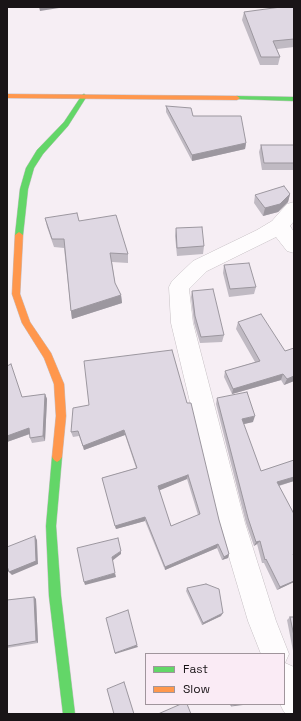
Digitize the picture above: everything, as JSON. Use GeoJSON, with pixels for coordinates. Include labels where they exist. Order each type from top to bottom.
{"type":"FeatureCollection","features":[{"type":"Feature","properties":{"kind":"street"},"geometry":{"type":"LineString","coordinates":[[7,96],[294,99]]}},
{"type":"Feature","properties":{"kind":"street"},"geometry":{"type":"LineString","coordinates":[[70,714],[55,596],[51,526],[61,416],[59,384],[48,356],[26,323],[12,293],[24,189],[30,168],[40,152],[66,124],[84,96]]}},
{"type":"Feature","properties":{"kind":"street"},"geometry":{"type":"LineString","coordinates":[[275,653],[262,621],[232,523],[182,323],[179,287],[200,266],[264,235],[279,226],[294,209]]}},
{"type":"Feature","properties":{"kind":"street"},"geometry":{"type":"LineString","coordinates":[[279,226],[294,246]]}},
{"type":"Feature","properties":{"kind":"street"},"geometry":{"type":"LineString","coordinates":[[285,680],[294,702]]}},
{"type":"Feature","properties":{"kind":"building"},"geometry":{"type":"Polygon","coordinates":[[[281,7],[294,7],[294,39],[273,41],[280,57],[261,57],[244,12],[281,7]]]}},
{"type":"Feature","properties":{"kind":"building"},"geometry":{"type":"Polygon","coordinates":[[[166,106],[191,108],[193,116],[241,116],[246,143],[192,155],[166,106]]]}},
{"type":"Feature","properties":{"kind":"building"},"geometry":{"type":"Polygon","coordinates":[[[261,145],[294,145],[294,163],[264,163],[261,145]]]}},
{"type":"Feature","properties":{"kind":"building"},"geometry":{"type":"Polygon","coordinates":[[[284,186],[290,194],[280,204],[265,208],[255,195],[284,186]]]}},
{"type":"Feature","properties":{"kind":"building"},"geometry":{"type":"Polygon","coordinates":[[[77,213],[79,221],[116,215],[128,254],[110,253],[115,283],[121,295],[71,311],[64,239],[52,239],[45,218],[77,213]]]}},
{"type":"Feature","properties":{"kind":"building"},"geometry":{"type":"Polygon","coordinates":[[[202,227],[204,246],[177,248],[176,228],[202,227]]]}},
{"type":"Feature","properties":{"kind":"building"},"geometry":{"type":"Polygon","coordinates":[[[249,263],[256,287],[230,289],[224,265],[249,263]]]}},
{"type":"Feature","properties":{"kind":"building"},"geometry":{"type":"Polygon","coordinates":[[[213,289],[224,335],[201,337],[195,316],[192,291],[213,289]]]}},
{"type":"Feature","properties":{"kind":"building"},"geometry":{"type":"Polygon","coordinates":[[[261,314],[285,351],[294,348],[294,376],[287,379],[283,374],[233,389],[225,371],[260,361],[238,322],[261,314]]]}},
{"type":"Feature","properties":{"kind":"building"},"geometry":{"type":"Polygon","coordinates":[[[172,350],[187,403],[191,403],[219,520],[229,554],[224,557],[218,544],[165,567],[145,517],[115,526],[102,478],[137,468],[124,430],[83,446],[78,431],[71,432],[73,408],[89,405],[84,361],[172,350]],[[188,475],[158,486],[171,526],[200,514],[188,475]]]}},
{"type":"Feature","properties":{"kind":"building"},"geometry":{"type":"Polygon","coordinates":[[[11,364],[22,397],[45,394],[43,436],[30,438],[29,428],[7,436],[7,366],[11,364]]]}},
{"type":"Feature","properties":{"kind":"building"},"geometry":{"type":"Polygon","coordinates":[[[247,392],[255,416],[242,419],[261,471],[294,460],[294,477],[277,482],[294,514],[294,581],[280,587],[266,559],[265,560],[260,541],[256,542],[248,518],[217,398],[247,392]]]}},
{"type":"Feature","properties":{"kind":"building"},"geometry":{"type":"Polygon","coordinates":[[[35,536],[36,561],[9,572],[7,566],[7,547],[35,536]]]}},
{"type":"Feature","properties":{"kind":"building"},"geometry":{"type":"Polygon","coordinates":[[[118,538],[121,551],[112,557],[115,573],[84,582],[77,548],[118,538]]]}},
{"type":"Feature","properties":{"kind":"building"},"geometry":{"type":"Polygon","coordinates":[[[206,584],[219,589],[223,613],[203,623],[187,588],[206,584]]]}},
{"type":"Feature","properties":{"kind":"building"},"geometry":{"type":"Polygon","coordinates":[[[34,597],[36,641],[7,646],[7,600],[34,597]]]}},
{"type":"Feature","properties":{"kind":"building"},"geometry":{"type":"Polygon","coordinates":[[[128,610],[137,645],[115,653],[106,618],[128,610]]]}},
{"type":"Feature","properties":{"kind":"building"},"geometry":{"type":"Polygon","coordinates":[[[290,617],[294,617],[294,636],[290,617]]]}},
{"type":"Feature","properties":{"kind":"building"},"geometry":{"type":"Polygon","coordinates":[[[124,682],[134,714],[114,714],[107,689],[124,682]]]}},
{"type":"Feature","properties":{"kind":"building"},"geometry":{"type":"Polygon","coordinates":[[[179,705],[187,705],[191,714],[158,714],[179,705]]]}},
{"type":"Feature","properties":{"kind":"traffic: fast"},"geometry":{"type":"LineString","coordinates":[[19,235],[24,189],[30,168],[40,152],[66,124],[84,96]]}},
{"type":"Feature","properties":{"kind":"traffic: fast"},"geometry":{"type":"LineString","coordinates":[[237,98],[294,99]]}},
{"type":"Feature","properties":{"kind":"traffic: fast"},"geometry":{"type":"LineString","coordinates":[[57,457],[51,526],[55,596],[69,714]]}},
{"type":"Feature","properties":{"kind":"traffic: slow"},"geometry":{"type":"LineString","coordinates":[[7,96],[237,98]]}},
{"type":"Feature","properties":{"kind":"traffic: slow"},"geometry":{"type":"LineString","coordinates":[[19,235],[16,294],[26,323],[48,356],[59,384],[61,416],[57,457]]}}]}
